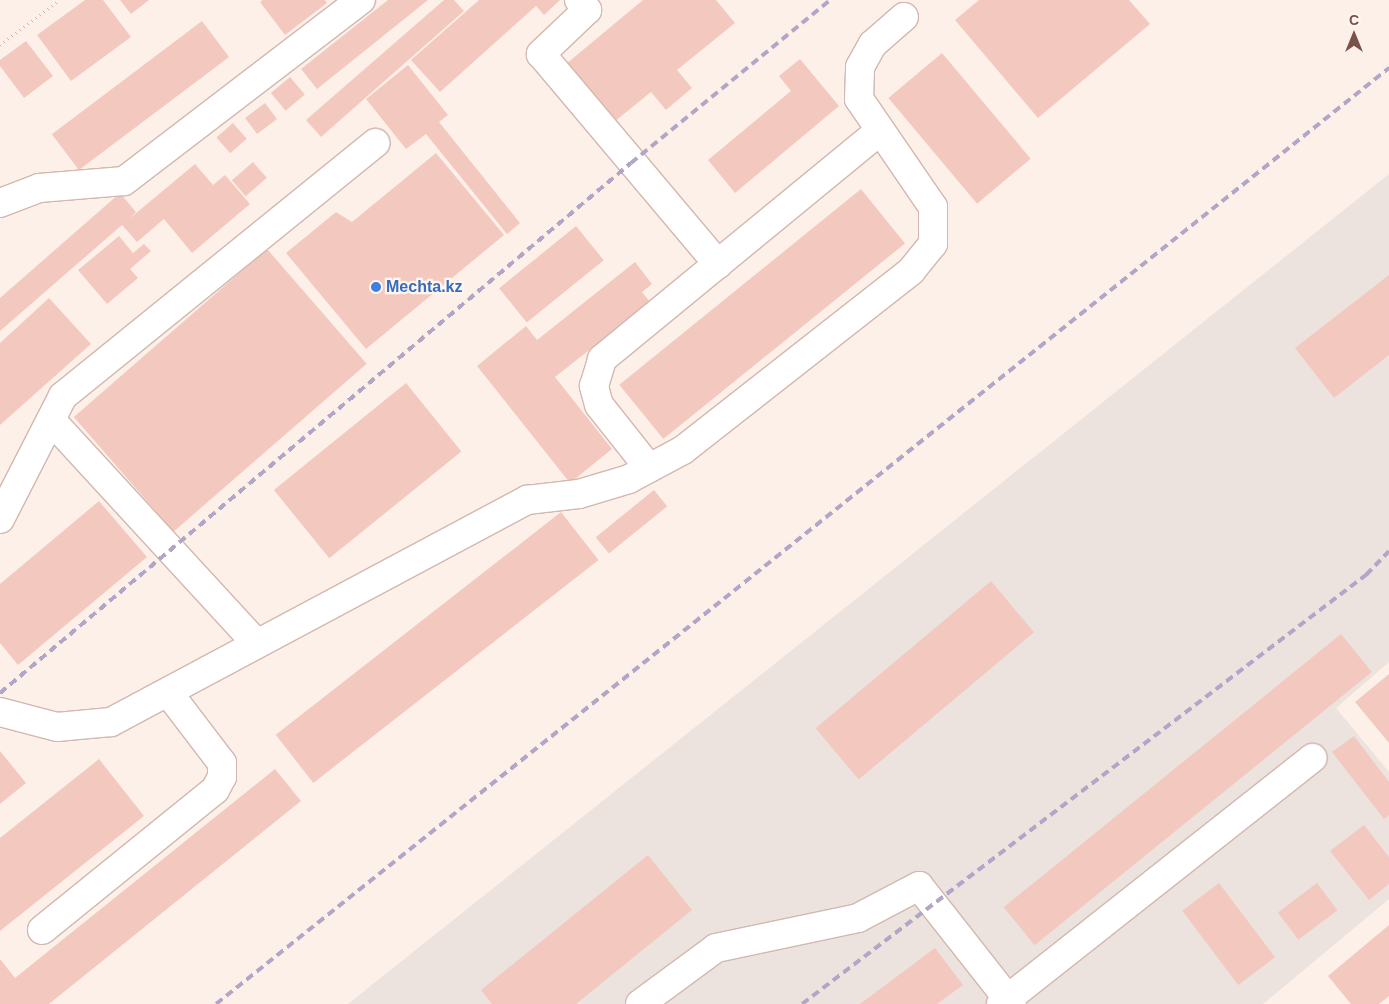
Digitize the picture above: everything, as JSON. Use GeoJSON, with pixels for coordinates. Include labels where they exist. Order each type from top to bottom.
{"type":"FeatureCollection","features":[{"type":"Feature","properties":{"kind":"lane"},"geometry":{"type":"LineString","coordinates":[[0,203],[38,188],[124,181],[361,0]]}},
{"type":"Feature","properties":{"kind":"lane"},"geometry":{"type":"LineString","coordinates":[[579,0],[587,10],[540,54],[718,264]]}},
{"type":"Feature","properties":{"kind":"lane"},"geometry":{"type":"LineString","coordinates":[[0,712],[57,727],[110,722],[527,500],[579,494],[629,479],[684,450],[911,271],[933,244],[933,207],[859,99],[860,67],[873,44],[904,17]]}},
{"type":"Feature","properties":{"kind":"lane"},"geometry":{"type":"LineString","coordinates":[[649,468],[599,405],[594,386],[602,360],[880,131]]}},
{"type":"Feature","properties":{"kind":"lane"},"geometry":{"type":"LineString","coordinates":[[0,519],[63,396],[375,143]]}},
{"type":"Feature","properties":{"kind":"lane"},"geometry":{"type":"LineString","coordinates":[[50,420],[257,644]]}},
{"type":"Feature","properties":{"kind":"lane"},"geometry":{"type":"LineString","coordinates":[[42,930],[215,790],[222,777],[222,763],[168,692]]}},
{"type":"Feature","properties":{"kind":"lane"},"geometry":{"type":"LineString","coordinates":[[640,1004],[716,948],[858,918],[919,886],[1007,1002],[1314,758]]}},
{"type":"Feature","properties":{"kind":"path"},"geometry":{"type":"LineString","coordinates":[[0,45],[60,0]]}},
{"type":"Feature","properties":{"kind":"shaded area"},"geometry":{"type":"Polygon","coordinates":[[[1389,174],[1389,662],[1336,708],[1389,772],[1389,899],[1263,1004],[348,1004],[1389,174]]]}},
{"type":"Feature","properties":{"kind":"building"},"geometry":{"type":"Polygon","coordinates":[[[85,0],[103,0],[131,37],[71,81],[37,35],[85,0]]]}},
{"type":"Feature","properties":{"kind":"building"},"geometry":{"type":"Polygon","coordinates":[[[120,0],[149,0],[131,14],[120,0]]]}},
{"type":"Feature","properties":{"kind":"building"},"geometry":{"type":"Polygon","coordinates":[[[263,0],[325,0],[327,3],[285,35],[260,2],[263,0]]]}},
{"type":"Feature","properties":{"kind":"building"},"geometry":{"type":"Polygon","coordinates":[[[388,0],[428,0],[317,89],[301,69],[388,0]]]}},
{"type":"Feature","properties":{"kind":"building"},"geometry":{"type":"Polygon","coordinates":[[[444,0],[454,0],[464,11],[321,137],[306,120],[444,0]]]}},
{"type":"Feature","properties":{"kind":"building"},"geometry":{"type":"Polygon","coordinates":[[[479,0],[560,0],[544,15],[536,6],[440,92],[411,60],[479,0]]]}},
{"type":"Feature","properties":{"kind":"building"},"geometry":{"type":"Polygon","coordinates":[[[643,0],[716,0],[735,23],[677,70],[692,88],[666,110],[651,92],[614,122],[566,64],[643,0]]]}},
{"type":"Feature","properties":{"kind":"building"},"geometry":{"type":"Polygon","coordinates":[[[979,0],[1129,0],[1150,24],[1038,118],[955,20],[979,0]]]}},
{"type":"Feature","properties":{"kind":"building"},"geometry":{"type":"Polygon","coordinates":[[[202,21],[229,57],[79,170],[52,134],[202,21]]]}},
{"type":"Feature","properties":{"kind":"building"},"geometry":{"type":"Polygon","coordinates":[[[26,41],[53,76],[24,98],[0,66],[0,60],[26,41]]]}},
{"type":"Feature","properties":{"kind":"building"},"geometry":{"type":"Polygon","coordinates":[[[942,53],[1031,159],[977,204],[888,98],[942,53]]]}},
{"type":"Feature","properties":{"kind":"building"},"geometry":{"type":"Polygon","coordinates":[[[800,59],[839,106],[735,193],[708,160],[791,91],[779,76],[800,59]]]}},
{"type":"Feature","properties":{"kind":"building"},"geometry":{"type":"Polygon","coordinates":[[[408,65],[448,115],[439,122],[520,223],[507,234],[426,134],[406,149],[366,99],[408,65]]]}},
{"type":"Feature","properties":{"kind":"building"},"geometry":{"type":"Polygon","coordinates":[[[290,77],[305,95],[286,111],[271,93],[290,77]]]}},
{"type":"Feature","properties":{"kind":"building"},"geometry":{"type":"Polygon","coordinates":[[[265,103],[277,119],[257,134],[245,118],[265,103]]]}},
{"type":"Feature","properties":{"kind":"building"},"geometry":{"type":"Polygon","coordinates":[[[233,123],[247,139],[230,153],[216,137],[233,123]]]}},
{"type":"Feature","properties":{"kind":"building"},"geometry":{"type":"Polygon","coordinates":[[[436,153],[504,235],[366,349],[286,253],[336,212],[352,222],[436,153]]]}},
{"type":"Feature","properties":{"kind":"building"},"geometry":{"type":"Polygon","coordinates":[[[253,162],[267,178],[246,196],[232,180],[253,162]]]}},
{"type":"Feature","properties":{"kind":"building"},"geometry":{"type":"Polygon","coordinates":[[[195,164],[213,185],[225,175],[250,204],[192,253],[164,219],[137,242],[122,225],[0,331],[0,298],[120,193],[136,212],[129,219],[195,164]]]}},
{"type":"Feature","properties":{"kind":"building"},"geometry":{"type":"Polygon","coordinates":[[[861,189],[905,243],[663,439],[619,385],[861,189]]]}},
{"type":"Feature","properties":{"kind":"building"},"geometry":{"type":"Polygon","coordinates":[[[576,226],[604,260],[527,322],[499,288],[576,226]]]}},
{"type":"Feature","properties":{"kind":"building"},"geometry":{"type":"Polygon","coordinates":[[[119,236],[133,253],[144,244],[151,251],[130,269],[138,278],[107,304],[78,270],[119,236]]]}},
{"type":"Feature","properties":{"kind":"building"},"geometry":{"type":"Polygon","coordinates":[[[267,249],[367,364],[174,532],[74,417],[267,249]]]}},
{"type":"Feature","properties":{"kind":"building"},"geometry":{"type":"Polygon","coordinates":[[[635,262],[652,284],[642,292],[650,302],[555,377],[612,449],[570,483],[477,366],[526,326],[537,340],[635,262]]]}},
{"type":"Feature","properties":{"kind":"building"},"geometry":{"type":"Polygon","coordinates":[[[1389,275],[1389,355],[1334,398],[1295,348],[1389,275]]]}},
{"type":"Feature","properties":{"kind":"building"},"geometry":{"type":"Polygon","coordinates":[[[49,298],[91,344],[0,425],[0,343],[49,298]]]}},
{"type":"Feature","properties":{"kind":"building"},"geometry":{"type":"Polygon","coordinates":[[[406,383],[461,451],[329,558],[274,490],[406,383]]]}},
{"type":"Feature","properties":{"kind":"building"},"geometry":{"type":"Polygon","coordinates":[[[654,490],[667,506],[609,554],[596,537],[654,490]]]}},
{"type":"Feature","properties":{"kind":"building"},"geometry":{"type":"Polygon","coordinates":[[[99,501],[147,557],[18,665],[0,643],[0,584],[99,501]]]}},
{"type":"Feature","properties":{"kind":"building"},"geometry":{"type":"Polygon","coordinates":[[[561,512],[599,560],[313,783],[276,735],[561,512]]]}},
{"type":"Feature","properties":{"kind":"building"},"geometry":{"type":"Polygon","coordinates":[[[991,581],[1034,632],[859,780],[816,728],[991,581]]]}},
{"type":"Feature","properties":{"kind":"building"},"geometry":{"type":"Polygon","coordinates":[[[1341,634],[1372,672],[1035,945],[1004,907],[1341,634]]]}},
{"type":"Feature","properties":{"kind":"building"},"geometry":{"type":"Polygon","coordinates":[[[1389,674],[1389,743],[1355,702],[1389,674]]]}},
{"type":"Feature","properties":{"kind":"building"},"geometry":{"type":"Polygon","coordinates":[[[1354,736],[1389,782],[1389,815],[1384,819],[1332,752],[1354,736]]]}},
{"type":"Feature","properties":{"kind":"building"},"geometry":{"type":"Polygon","coordinates":[[[0,751],[26,783],[0,804],[0,751]]]}},
{"type":"Feature","properties":{"kind":"building"},"geometry":{"type":"Polygon","coordinates":[[[99,759],[144,816],[0,931],[0,838],[99,759]]]}},
{"type":"Feature","properties":{"kind":"building"},"geometry":{"type":"Polygon","coordinates":[[[275,769],[301,801],[49,1004],[0,1004],[0,959],[15,978],[275,769]]]}},
{"type":"Feature","properties":{"kind":"building"},"geometry":{"type":"Polygon","coordinates":[[[1364,825],[1389,857],[1389,884],[1369,900],[1330,851],[1364,825]]]}},
{"type":"Feature","properties":{"kind":"building"},"geometry":{"type":"Polygon","coordinates":[[[648,855],[692,910],[576,1004],[492,1004],[481,990],[648,855]]]}},
{"type":"Feature","properties":{"kind":"building"},"geometry":{"type":"Polygon","coordinates":[[[1219,883],[1275,957],[1238,985],[1182,911],[1219,883]]]}},
{"type":"Feature","properties":{"kind":"building"},"geometry":{"type":"Polygon","coordinates":[[[1317,883],[1337,910],[1298,940],[1278,912],[1317,883]]]}},
{"type":"Feature","properties":{"kind":"building"},"geometry":{"type":"Polygon","coordinates":[[[1389,925],[1389,996],[1379,1004],[1351,1004],[1328,976],[1389,925]]]}},
{"type":"Feature","properties":{"kind":"building"},"geometry":{"type":"Polygon","coordinates":[[[935,948],[963,985],[937,1004],[860,1004],[935,948]]]}},
{"type":"Feature","properties":{"kind":"railway"},"geometry":{"type":"LineString","coordinates":[[0,693],[631,163],[830,0]]}},
{"type":"Feature","properties":{"kind":"railway"},"geometry":{"type":"LineString","coordinates":[[216,1004],[1389,68]]}},
{"type":"Feature","properties":{"kind":"railway"},"geometry":{"type":"LineString","coordinates":[[802,1004],[1366,575],[1389,551]]}},
{"type":"Feature","properties":{"kind":"place","name":"Mechta.kz"},"geometry":{"type":"Point","coordinates":[376,287]}}]}
